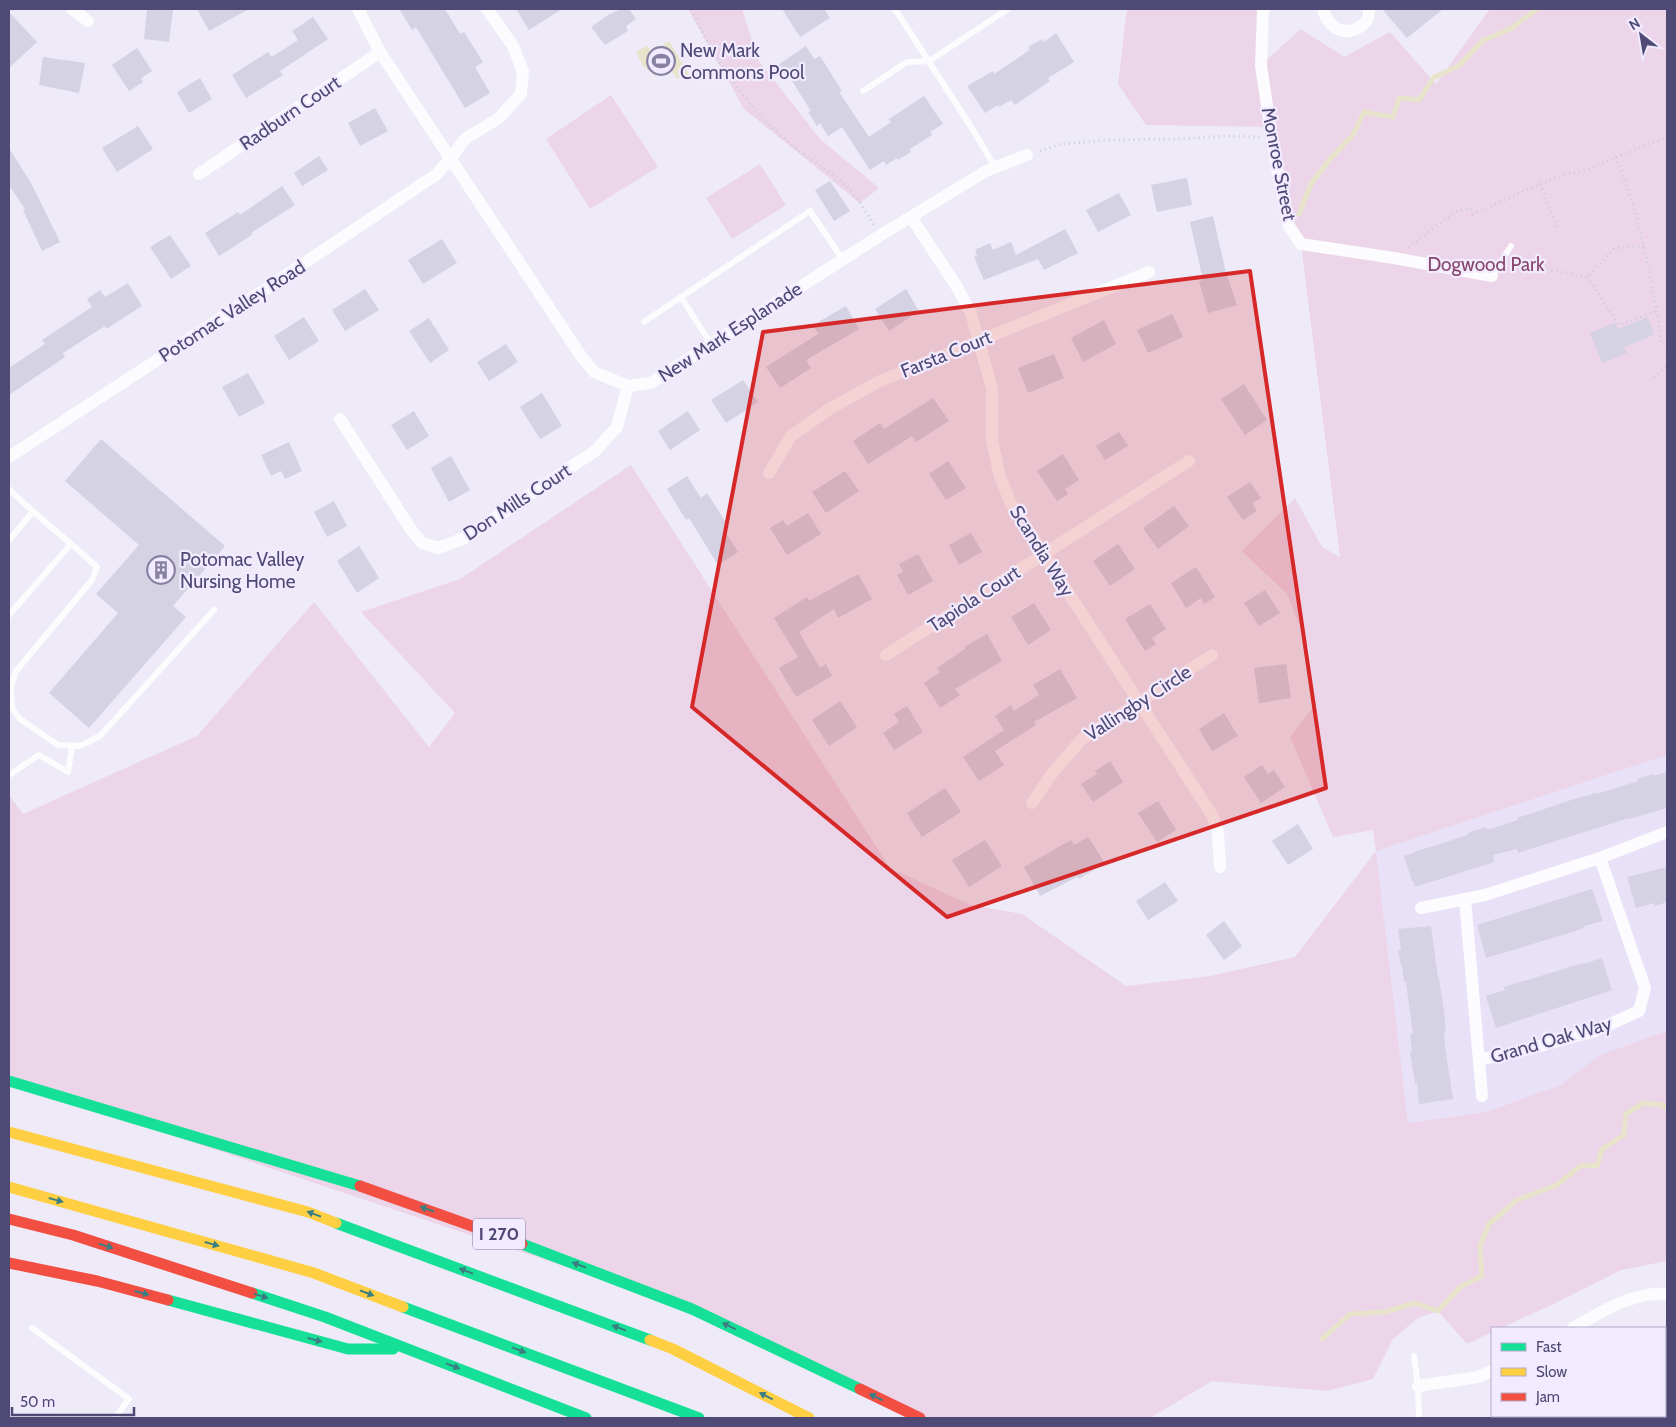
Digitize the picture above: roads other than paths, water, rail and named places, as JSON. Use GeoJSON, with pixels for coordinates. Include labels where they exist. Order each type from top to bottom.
{"type":"FeatureCollection","features":[{"type":"Feature","properties":{"kind":"highway","name":"I 270"},"geometry":{"type":"LineString","coordinates":[[9,1082],[342,1180],[490,1231],[692,1309],[920,1418]]}},
{"type":"Feature","properties":{"kind":"highway","name":"I 270"},"geometry":{"type":"LineString","coordinates":[[9,1132],[308,1212],[673,1349],[810,1418]]}},
{"type":"Feature","properties":{"kind":"highway"},"geometry":{"type":"LineString","coordinates":[[9,1187],[314,1272],[699,1418]]}},
{"type":"Feature","properties":{"kind":"highway"},"geometry":{"type":"LineString","coordinates":[[9,1219],[73,1235],[325,1317],[586,1418]]}},
{"type":"Feature","properties":{"kind":"highway"},"geometry":{"type":"LineString","coordinates":[[9,1263],[97,1281],[348,1348],[407,1348]]}},
{"type":"Feature","properties":{"kind":"street"},"geometry":{"type":"LineString","coordinates":[[72,9],[88,21]]}},
{"type":"Feature","properties":{"kind":"street"},"geometry":{"type":"LineString","coordinates":[[358,9],[380,52],[581,356],[594,372],[628,386]]}},
{"type":"Feature","properties":{"kind":"street","name":"Potomac Valley Road"},"geometry":{"type":"LineString","coordinates":[[9,457],[437,174],[465,139],[499,118],[521,94],[523,72],[513,46],[487,9]]}},
{"type":"Feature","properties":{"kind":"street","name":"Monroe Street"},"geometry":{"type":"LineString","coordinates":[[1264,9],[1261,66],[1272,138],[1288,226],[1301,244],[1394,258],[1492,276]]}},
{"type":"Feature","properties":{"kind":"street"},"geometry":{"type":"LineString","coordinates":[[1323,9],[1326,18],[1333,27],[1343,31],[1360,27],[1368,20],[1369,9]]}},
{"type":"Feature","properties":{"kind":"street","name":"Radburn Court"},"geometry":{"type":"LineString","coordinates":[[199,174],[380,52]]}},
{"type":"Feature","properties":{"kind":"street","name":"New Mark Esplanade"},"geometry":{"type":"LineString","coordinates":[[628,386],[650,383],[881,235],[986,171],[1028,155]]}},
{"type":"Feature","properties":{"kind":"street","name":"Scandia Way"},"geometry":{"type":"LineString","coordinates":[[911,217],[957,287],[971,313],[992,389],[992,439],[999,474],[1012,504],[1212,815],[1218,832],[1220,867]]}},
{"type":"Feature","properties":{"kind":"street","name":"Farsta Court"},"geometry":{"type":"LineString","coordinates":[[769,473],[791,436],[831,408],[880,381],[1149,272]]}},
{"type":"Feature","properties":{"kind":"street","name":"Don Mills Court"},"geometry":{"type":"LineString","coordinates":[[340,419],[412,531],[422,543],[438,548],[465,538],[595,451],[617,428],[628,386]]}},
{"type":"Feature","properties":{"kind":"street","name":"Tapiola Court"},"geometry":{"type":"LineString","coordinates":[[886,655],[1189,461]]}},
{"type":"Feature","properties":{"kind":"street","name":"Vallingby Circle"},"geometry":{"type":"LineString","coordinates":[[1032,803],[1051,775],[1082,739],[1212,655]]}},
{"type":"Feature","properties":{"kind":"street"},"geometry":{"type":"LineString","coordinates":[[1421,908],[1485,895],[1600,858],[1667,832]]}},
{"type":"Feature","properties":{"kind":"street","name":"Grand Oak Way"},"geometry":{"type":"LineString","coordinates":[[1479,1060],[1535,1048],[1595,1031],[1639,1011],[1645,988],[1600,858]]}},
{"type":"Feature","properties":{"kind":"street","name":"Grand Oak Way"},"geometry":{"type":"LineString","coordinates":[[1465,900],[1482,1096]]}},
{"type":"Feature","properties":{"kind":"street"},"geometry":{"type":"LineString","coordinates":[[1575,1327],[1613,1305],[1657,1293],[1667,1294]]}},
{"type":"Feature","properties":{"kind":"street"},"geometry":{"type":"LineString","coordinates":[[1418,1386],[1478,1377],[1491,1371]]}},
{"type":"Feature","properties":{"kind":"lane"},"geometry":{"type":"LineString","coordinates":[[895,9],[995,167]]}},
{"type":"Feature","properties":{"kind":"lane"},"geometry":{"type":"LineString","coordinates":[[863,91],[907,62],[929,61],[1008,9]]}},
{"type":"Feature","properties":{"kind":"lane"},"geometry":{"type":"LineString","coordinates":[[644,322],[810,211],[844,260]]}},
{"type":"Feature","properties":{"kind":"lane"},"geometry":{"type":"LineString","coordinates":[[1492,276],[1511,246]]}},
{"type":"Feature","properties":{"kind":"lane"},"geometry":{"type":"LineString","coordinates":[[681,297],[711,344]]}},
{"type":"Feature","properties":{"kind":"lane"},"geometry":{"type":"LineString","coordinates":[[9,489],[32,513],[97,567],[92,580],[16,671],[11,687],[12,708],[20,719],[58,745],[80,746],[100,736],[214,610]]}},
{"type":"Feature","properties":{"kind":"lane"},"geometry":{"type":"LineString","coordinates":[[9,540],[32,513]]}},
{"type":"Feature","properties":{"kind":"lane"},"geometry":{"type":"LineString","coordinates":[[9,616],[71,544]]}},
{"type":"Feature","properties":{"kind":"lane"},"geometry":{"type":"LineString","coordinates":[[9,775],[39,755],[68,772],[72,745]]}},
{"type":"Feature","properties":{"kind":"lane"},"geometry":{"type":"LineString","coordinates":[[32,1328],[129,1398],[115,1418]]}},
{"type":"Feature","properties":{"kind":"lane"},"geometry":{"type":"LineString","coordinates":[[1414,1356],[1418,1386],[1419,1418]]}},
{"type":"Feature","properties":{"kind":"waterway"},"geometry":{"type":"LineString","coordinates":[[1299,214],[1311,184],[1330,159],[1353,135],[1364,112],[1393,117],[1399,98],[1419,100],[1433,78],[1460,65],[1482,41],[1512,28],[1537,9]]}},
{"type":"Feature","properties":{"kind":"waterway"},"geometry":{"type":"LineString","coordinates":[[1322,1339],[1350,1314],[1385,1312],[1415,1303],[1438,1311],[1460,1287],[1482,1276],[1480,1246],[1489,1224],[1517,1200],[1555,1186],[1582,1165],[1597,1166],[1602,1149],[1624,1135],[1626,1114],[1643,1103],[1662,1105],[1667,1108]]}},
{"type":"Feature","properties":{"kind":"place","name":"New Mark Commons Pool"},"geometry":{"type":"Point","coordinates":[661,61]}},
{"type":"Feature","properties":{"kind":"place","name":"Potomac Valley Nursing Home"},"geometry":{"type":"Point","coordinates":[161,570]}},
{"type":"Feature","properties":{"kind":"park label","name":"Dogwood Park"},"geometry":{"type":"Point","coordinates":[1486,264]}}]}
